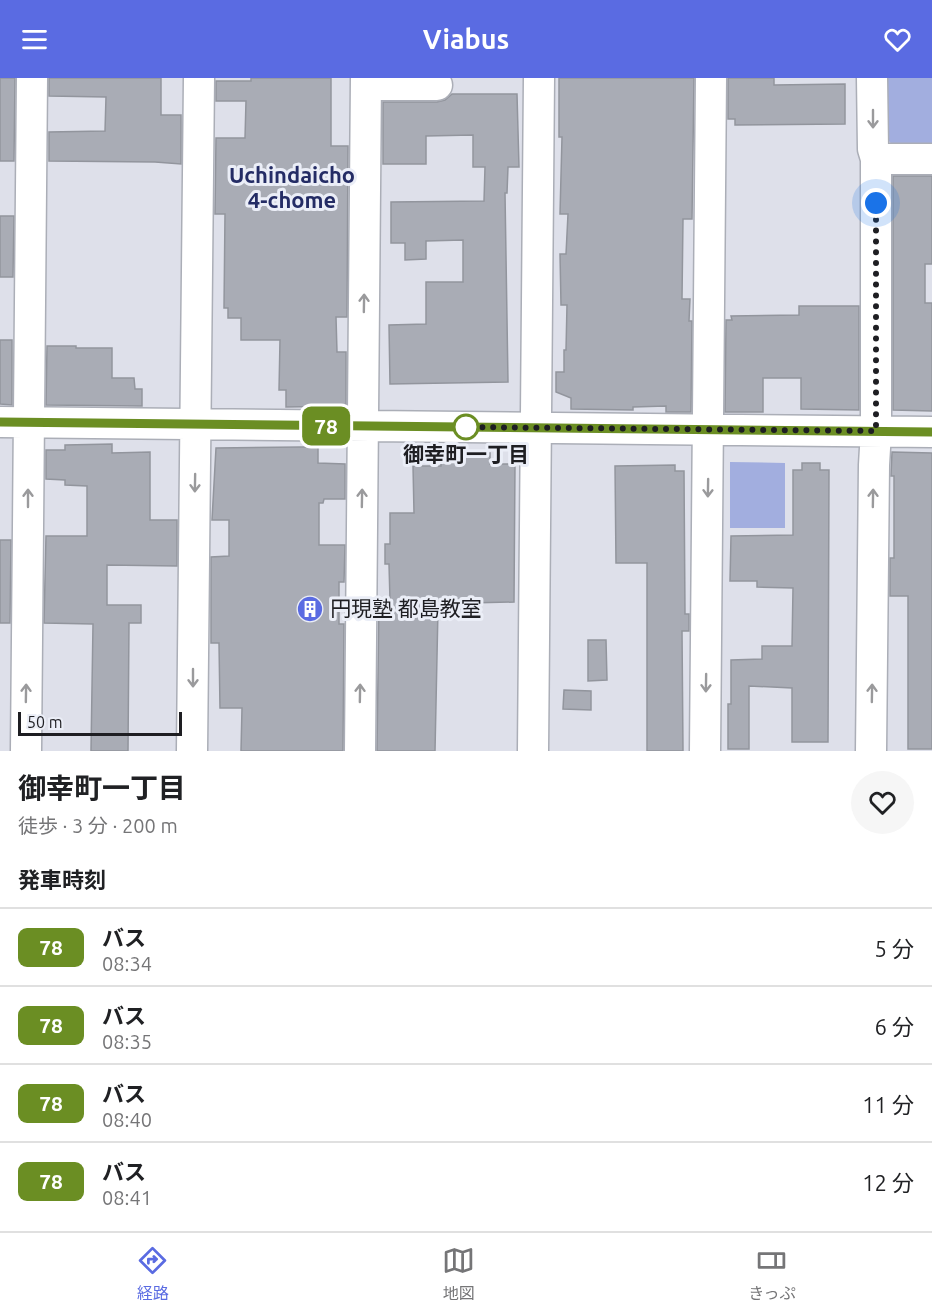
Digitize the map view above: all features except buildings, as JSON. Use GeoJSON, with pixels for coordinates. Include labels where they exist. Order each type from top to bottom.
{"type":"FeatureCollection","features":[{"type":"Feature","properties":{"kind":"street"},"geometry":{"type":"LineString","coordinates":[[26,751],[14,423],[32,78]]}},
{"type":"Feature","properties":{"kind":"street"},"geometry":{"type":"LineString","coordinates":[[192,751],[199,78]]}},
{"type":"Feature","properties":{"kind":"street"},"geometry":{"type":"LineString","coordinates":[[533,751],[539,78]]}},
{"type":"Feature","properties":{"kind":"street"},"geometry":{"type":"LineString","coordinates":[[705,751],[711,78]]}},
{"type":"Feature","properties":{"kind":"street"},"geometry":{"type":"LineString","coordinates":[[871,751],[876,431],[876,159],[873,149],[872,78]]}},
{"type":"Feature","properties":{"kind":"street"},"geometry":{"type":"LineString","coordinates":[[360,751],[366,82],[437,85]]}},
{"type":"Feature","properties":{"kind":"street"},"geometry":{"type":"LineString","coordinates":[[876,159],[932,159]]}},
{"type":"Feature","properties":{"kind":"street"},"geometry":{"type":"LineString","coordinates":[[14,423],[932,432]]}},
{"type":"Feature","properties":{"kind":"shaded area"},"geometry":{"type":"Polygon","coordinates":[[[886,78],[932,78],[932,148],[896,149],[887,139],[886,78]]]}},
{"type":"Feature","properties":{"kind":"shaded area"},"geometry":{"type":"Polygon","coordinates":[[[730,462],[785,463],[785,528],[730,528],[730,462]]]}},
{"type":"Feature","properties":{"kind":"bus line","name":"78"},"geometry":{"type":"LineString","coordinates":[[0,422],[932,432]]}},
{"type":"Feature","properties":{"kind":"place","name":"御幸町一丁目"},"geometry":{"type":"Point","coordinates":[466,427]}},
{"type":"Feature","properties":{"kind":"place","name":"円現塾 都島教室"},"geometry":{"type":"Point","coordinates":[310,609]}},
{"type":"Feature","properties":{"kind":"district","name":"Uchindaicho 4-chome"},"geometry":{"type":"Point","coordinates":[292,188]}},
{"type":"Feature","properties":{"kind":"route"},"geometry":{"type":"LineString","coordinates":[[466,427],[458,427],[876,431],[876,203]]}}]}
